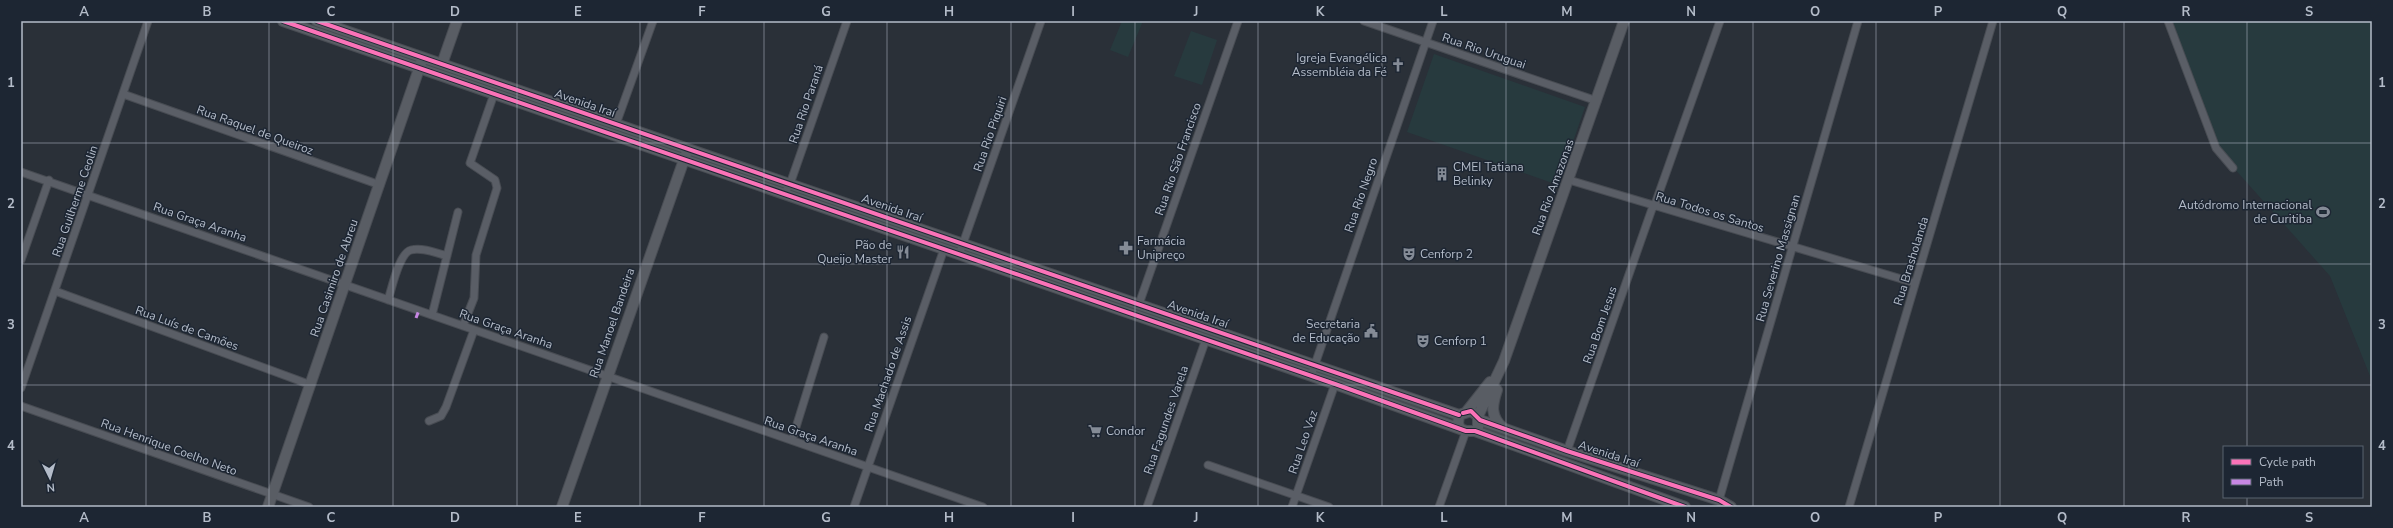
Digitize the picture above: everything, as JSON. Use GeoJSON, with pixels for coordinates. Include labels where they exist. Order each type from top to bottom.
{"type":"FeatureCollection","features":[{"type":"Feature","properties":{"kind":"main road","name":"Avenida Iraí"},"geometry":{"type":"LineString","coordinates":[[318,21],[1315,365],[1479,418],[1567,451],[1719,500],[1731,507]]}},
{"type":"Feature","properties":{"kind":"main road"},"geometry":{"type":"LineString","coordinates":[[442,64],[457,21]]}},
{"type":"Feature","properties":{"kind":"main road","name":"Rua Rio Amazonas"},"geometry":{"type":"LineString","coordinates":[[1467,430],[1479,418],[1504,361],[1624,21]]}},
{"type":"Feature","properties":{"kind":"main road","name":"Avenida Iraí"},"geometry":{"type":"LineString","coordinates":[[288,22],[1335,384],[1685,507]]}},
{"type":"Feature","properties":{"kind":"main road","name":"Rua Casimiro de Abreu"},"geometry":{"type":"LineString","coordinates":[[268,507],[423,57]]}},
{"type":"Feature","properties":{"kind":"main road"},"geometry":{"type":"LineString","coordinates":[[656,150],[660,148],[660,139]]}},
{"type":"Feature","properties":{"kind":"main road","name":"Rua Manoel Bandeira"},"geometry":{"type":"LineString","coordinates":[[562,507],[683,159],[688,149]]}},
{"type":"Feature","properties":{"kind":"main road"},"geometry":{"type":"LineString","coordinates":[[810,203],[814,192]]}},
{"type":"Feature","properties":{"kind":"main road"},"geometry":{"type":"LineString","coordinates":[[1114,308],[1118,297]]}},
{"type":"Feature","properties":{"kind":"main road"},"geometry":{"type":"LineString","coordinates":[[1503,428],[1492,414],[1493,404],[1504,361]]}},
{"type":"Feature","properties":{"kind":"main road","name":"Rua Rio Amazonas"},"geometry":{"type":"LineString","coordinates":[[1463,413],[1484,391],[1504,361]]}},
{"type":"Feature","properties":{"kind":"main road"},"geometry":{"type":"LineString","coordinates":[[1463,413],[1458,424],[1467,430]]}},
{"type":"Feature","properties":{"kind":"street","name":"Rua Guilherme Ceolin"},"geometry":{"type":"LineString","coordinates":[[21,388],[148,21]]}},
{"type":"Feature","properties":{"kind":"street"},"geometry":{"type":"LineString","coordinates":[[616,124],[652,21]]}},
{"type":"Feature","properties":{"kind":"street","name":"Rua Rio Paraná"},"geometry":{"type":"LineString","coordinates":[[784,194],[790,184],[847,21]]}},
{"type":"Feature","properties":{"kind":"street","name":"Rua Rio Piquiri"},"geometry":{"type":"LineString","coordinates":[[959,254],[1041,21]]}},
{"type":"Feature","properties":{"kind":"street","name":"Rua Rio São Francisco"},"geometry":{"type":"LineString","coordinates":[[1139,304],[1238,21]]}},
{"type":"Feature","properties":{"kind":"street","name":"Rua Rio Uruguai"},"geometry":{"type":"LineString","coordinates":[[1364,21],[1596,102]]}},
{"type":"Feature","properties":{"kind":"street","name":"Rua Rio Negro"},"geometry":{"type":"LineString","coordinates":[[1311,376],[1433,21]]}},
{"type":"Feature","properties":{"kind":"street","name":"Rua Bom Jesus"},"geometry":{"type":"LineString","coordinates":[[1567,451],[1720,21]]}},
{"type":"Feature","properties":{"kind":"street","name":"Rua Severino Massignan"},"geometry":{"type":"LineString","coordinates":[[1719,500],[1858,21]]}},
{"type":"Feature","properties":{"kind":"street","name":"Rua Brasholanda"},"geometry":{"type":"LineString","coordinates":[[1849,507],[1993,21]]}},
{"type":"Feature","properties":{"kind":"street"},"geometry":{"type":"LineString","coordinates":[[2168,21],[2216,148],[2233,168]]}},
{"type":"Feature","properties":{"kind":"street","name":"Rua Raquel de Queiroz"},"geometry":{"type":"LineString","coordinates":[[123,94],[380,185]]}},
{"type":"Feature","properties":{"kind":"street"},"geometry":{"type":"LineString","coordinates":[[463,326],[474,298],[476,255],[497,188],[495,180],[470,163],[494,94]]}},
{"type":"Feature","properties":{"kind":"street","name":"Rua Graça Aranha"},"geometry":{"type":"LineString","coordinates":[[21,172],[49,180],[88,195],[346,284],[388,300],[417,314],[432,315],[983,507]]}},
{"type":"Feature","properties":{"kind":"street"},"geometry":{"type":"LineString","coordinates":[[21,260],[49,180]]}},
{"type":"Feature","properties":{"kind":"street","name":"Rua Todos os Santos"},"geometry":{"type":"LineString","coordinates":[[1569,180],[1654,207],[1916,283]]}},
{"type":"Feature","properties":{"kind":"street"},"geometry":{"type":"LineString","coordinates":[[432,315],[458,212]]}},
{"type":"Feature","properties":{"kind":"street","name":"Rua Machado de Assis"},"geometry":{"type":"LineString","coordinates":[[854,507],[944,249]]}},
{"type":"Feature","properties":{"kind":"street"},"geometry":{"type":"LineString","coordinates":[[388,300],[402,256],[410,250],[422,250],[447,256]]}},
{"type":"Feature","properties":{"kind":"street","name":"Rua Luís de Camões"},"geometry":{"type":"LineString","coordinates":[[55,291],[311,385]]}},
{"type":"Feature","properties":{"kind":"street"},"geometry":{"type":"LineString","coordinates":[[429,421],[441,416],[446,407],[474,330]]}},
{"type":"Feature","properties":{"kind":"street"},"geometry":{"type":"LineString","coordinates":[[792,440],[824,337]]}},
{"type":"Feature","properties":{"kind":"street","name":"Rua Fagundes Varela"},"geometry":{"type":"LineString","coordinates":[[1147,507],[1206,340]]}},
{"type":"Feature","properties":{"kind":"street","name":"Rua Leo Vaz"},"geometry":{"type":"LineString","coordinates":[[1292,507],[1335,384]]}},
{"type":"Feature","properties":{"kind":"street","name":"Rua Henrique Coelho Neto"},"geometry":{"type":"LineString","coordinates":[[21,406],[272,495],[310,507]]}},
{"type":"Feature","properties":{"kind":"street"},"geometry":{"type":"LineString","coordinates":[[1439,507],[1467,430]]}},
{"type":"Feature","properties":{"kind":"street"},"geometry":{"type":"LineString","coordinates":[[1208,465],[1329,507]]}},
{"type":"Feature","properties":{"kind":"green space"},"geometry":{"type":"Polygon","coordinates":[[[1122,21],[1143,21],[1128,57],[1110,50],[1122,21]]]}},
{"type":"Feature","properties":{"kind":"green space","name":"Autódromo Internacional de Curitiba"},"geometry":{"type":"Polygon","coordinates":[[[2168,21],[2372,21],[2372,381],[2330,276],[2216,148],[2168,21]]]}},
{"type":"Feature","properties":{"kind":"green space"},"geometry":{"type":"Polygon","coordinates":[[[1191,31],[1217,40],[1202,85],[1174,76],[1191,31]]]}},
{"type":"Feature","properties":{"kind":"green space"},"geometry":{"type":"Polygon","coordinates":[[[1434,54],[1585,107],[1558,185],[1407,132],[1434,54]]]}},
{"type":"Feature","properties":{"kind":"marked path"},"geometry":{"type":"LineString","coordinates":[[416,318],[419,310]]}},
{"type":"Feature","properties":{"kind":"cycle path"},"geometry":{"type":"LineString","coordinates":[[283,21],[1335,384],[1466,431],[1475,431],[1685,507]]}},
{"type":"Feature","properties":{"kind":"cycle path"},"geometry":{"type":"LineString","coordinates":[[317,21],[1459,415]]}},
{"type":"Feature","properties":{"kind":"cycle path"},"geometry":{"type":"LineString","coordinates":[[1463,413],[1471,411],[1480,420],[1567,451],[1719,500],[1731,507]]}},
{"type":"Feature","properties":{"kind":"place","name":"Igreja Evangélica Assembléia da Fé"},"geometry":{"type":"Point","coordinates":[1398,65]}},
{"type":"Feature","properties":{"kind":"place","name":"CMEI Tatiana Belinky"},"geometry":{"type":"Point","coordinates":[1442,174]}},
{"type":"Feature","properties":{"kind":"place","name":"Autódromo Internacional de Curitiba"},"geometry":{"type":"Point","coordinates":[2323,212]}},
{"type":"Feature","properties":{"kind":"place","name":"Farmácia Unipreço"},"geometry":{"type":"Point","coordinates":[1126,248]}},
{"type":"Feature","properties":{"kind":"place","name":"Pão de Queijo Master"},"geometry":{"type":"Point","coordinates":[903,252]}},
{"type":"Feature","properties":{"kind":"place","name":"Cenforp 2"},"geometry":{"type":"Point","coordinates":[1409,254]}},
{"type":"Feature","properties":{"kind":"place","name":"Secretaria de Educação"},"geometry":{"type":"Point","coordinates":[1371,331]}},
{"type":"Feature","properties":{"kind":"place","name":"Cenforp 1"},"geometry":{"type":"Point","coordinates":[1423,341]}},
{"type":"Feature","properties":{"kind":"place","name":"Condor"},"geometry":{"type":"Point","coordinates":[1095,431]}}]}
